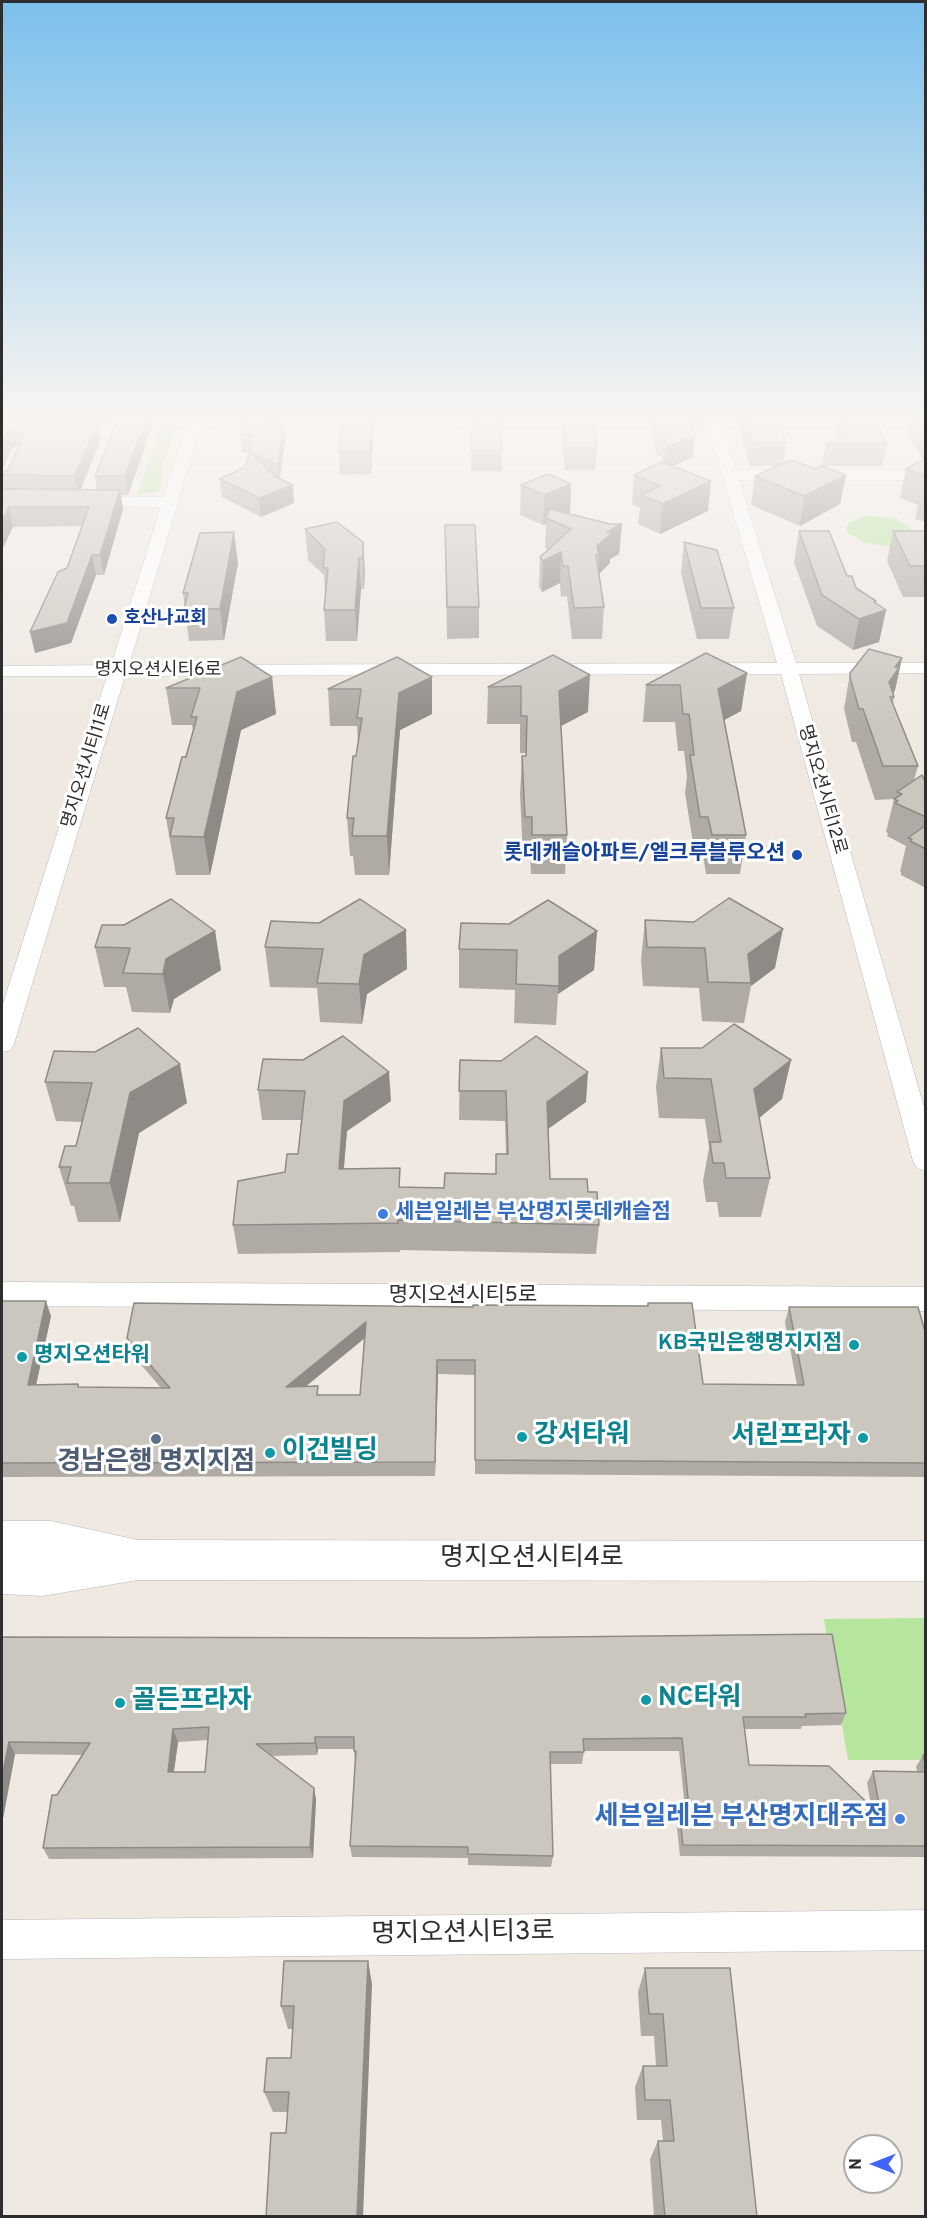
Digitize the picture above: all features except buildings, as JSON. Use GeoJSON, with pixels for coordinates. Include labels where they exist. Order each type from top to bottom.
{"type":"FeatureCollection","features":[{"type":"Feature","properties":{"kind":"main road"},"geometry":{"type":"LineString","coordinates":[[2,1540],[51,1540],[138,1560]]}},
{"type":"Feature","properties":{"kind":"main road"},"geometry":{"type":"LineString","coordinates":[[2,1574],[42,1576],[138,1560]]}},
{"type":"Feature","properties":{"kind":"main road","name":"명지오션시티4로"},"geometry":{"type":"LineString","coordinates":[[138,1560],[926,1561]]}},
{"type":"Feature","properties":{"kind":"street","name":"명지오션시티11로"},"geometry":{"type":"LineString","coordinates":[[2,1044],[164,523]]}},
{"type":"Feature","properties":{"kind":"street","name":"명지오션시티12로"},"geometry":{"type":"LineString","coordinates":[[744,523],[788,668],[926,1161]]}},
{"type":"Feature","properties":{"kind":"street","name":"명지오션시티6로"},"geometry":{"type":"LineString","coordinates":[[2,671],[926,668]]}},
{"type":"Feature","properties":{"kind":"street","name":"명지오션시티5로"},"geometry":{"type":"LineString","coordinates":[[2,1294],[926,1299]]}},
{"type":"Feature","properties":{"kind":"street","name":"명지오션시티3로"},"geometry":{"type":"LineString","coordinates":[[2,1940],[926,1930]]}},
{"type":"Feature","properties":{"kind":"green space"},"geometry":{"type":"Polygon","coordinates":[[[849,523],[902,523],[915,532],[895,546],[885,546],[864,542],[848,533],[846,528],[849,523]]]}},
{"type":"Feature","properties":{"kind":"green space"},"geometry":{"type":"Polygon","coordinates":[[[925,1618],[925,1760],[848,1760],[824,1619],[925,1618]]]}},
{"type":"Feature","properties":{"kind":"place","name":"호산나교회"},"geometry":{"type":"Point","coordinates":[112,619]}},
{"type":"Feature","properties":{"kind":"place","name":"롯데캐슬아파트/엘크루블루오션"},"geometry":{"type":"Point","coordinates":[797,855]}},
{"type":"Feature","properties":{"kind":"place","name":"세븐일레븐 부산명지롯데캐슬점"},"geometry":{"type":"Point","coordinates":[383,1214]}},
{"type":"Feature","properties":{"kind":"place","name":"KB국민은행명지지점"},"geometry":{"type":"Point","coordinates":[854,1345]}},
{"type":"Feature","properties":{"kind":"place","name":"명지오션타워"},"geometry":{"type":"Point","coordinates":[22,1357]}},
{"type":"Feature","properties":{"kind":"place","name":"강서타워"},"geometry":{"type":"Point","coordinates":[522,1437]}},
{"type":"Feature","properties":{"kind":"place","name":"서린프라자"},"geometry":{"type":"Point","coordinates":[863,1438]}},
{"type":"Feature","properties":{"kind":"place","name":"경남은행 명지지점"},"geometry":{"type":"Point","coordinates":[156,1439]}},
{"type":"Feature","properties":{"kind":"place","name":"이건빌딩"},"geometry":{"type":"Point","coordinates":[270,1453]}},
{"type":"Feature","properties":{"kind":"place","name":"NC타워"},"geometry":{"type":"Point","coordinates":[646,1700]}},
{"type":"Feature","properties":{"kind":"place","name":"골든프라자"},"geometry":{"type":"Point","coordinates":[120,1703]}},
{"type":"Feature","properties":{"kind":"place","name":"세븐일레븐 부산명지대주점"},"geometry":{"type":"Point","coordinates":[900,1819]}}]}
